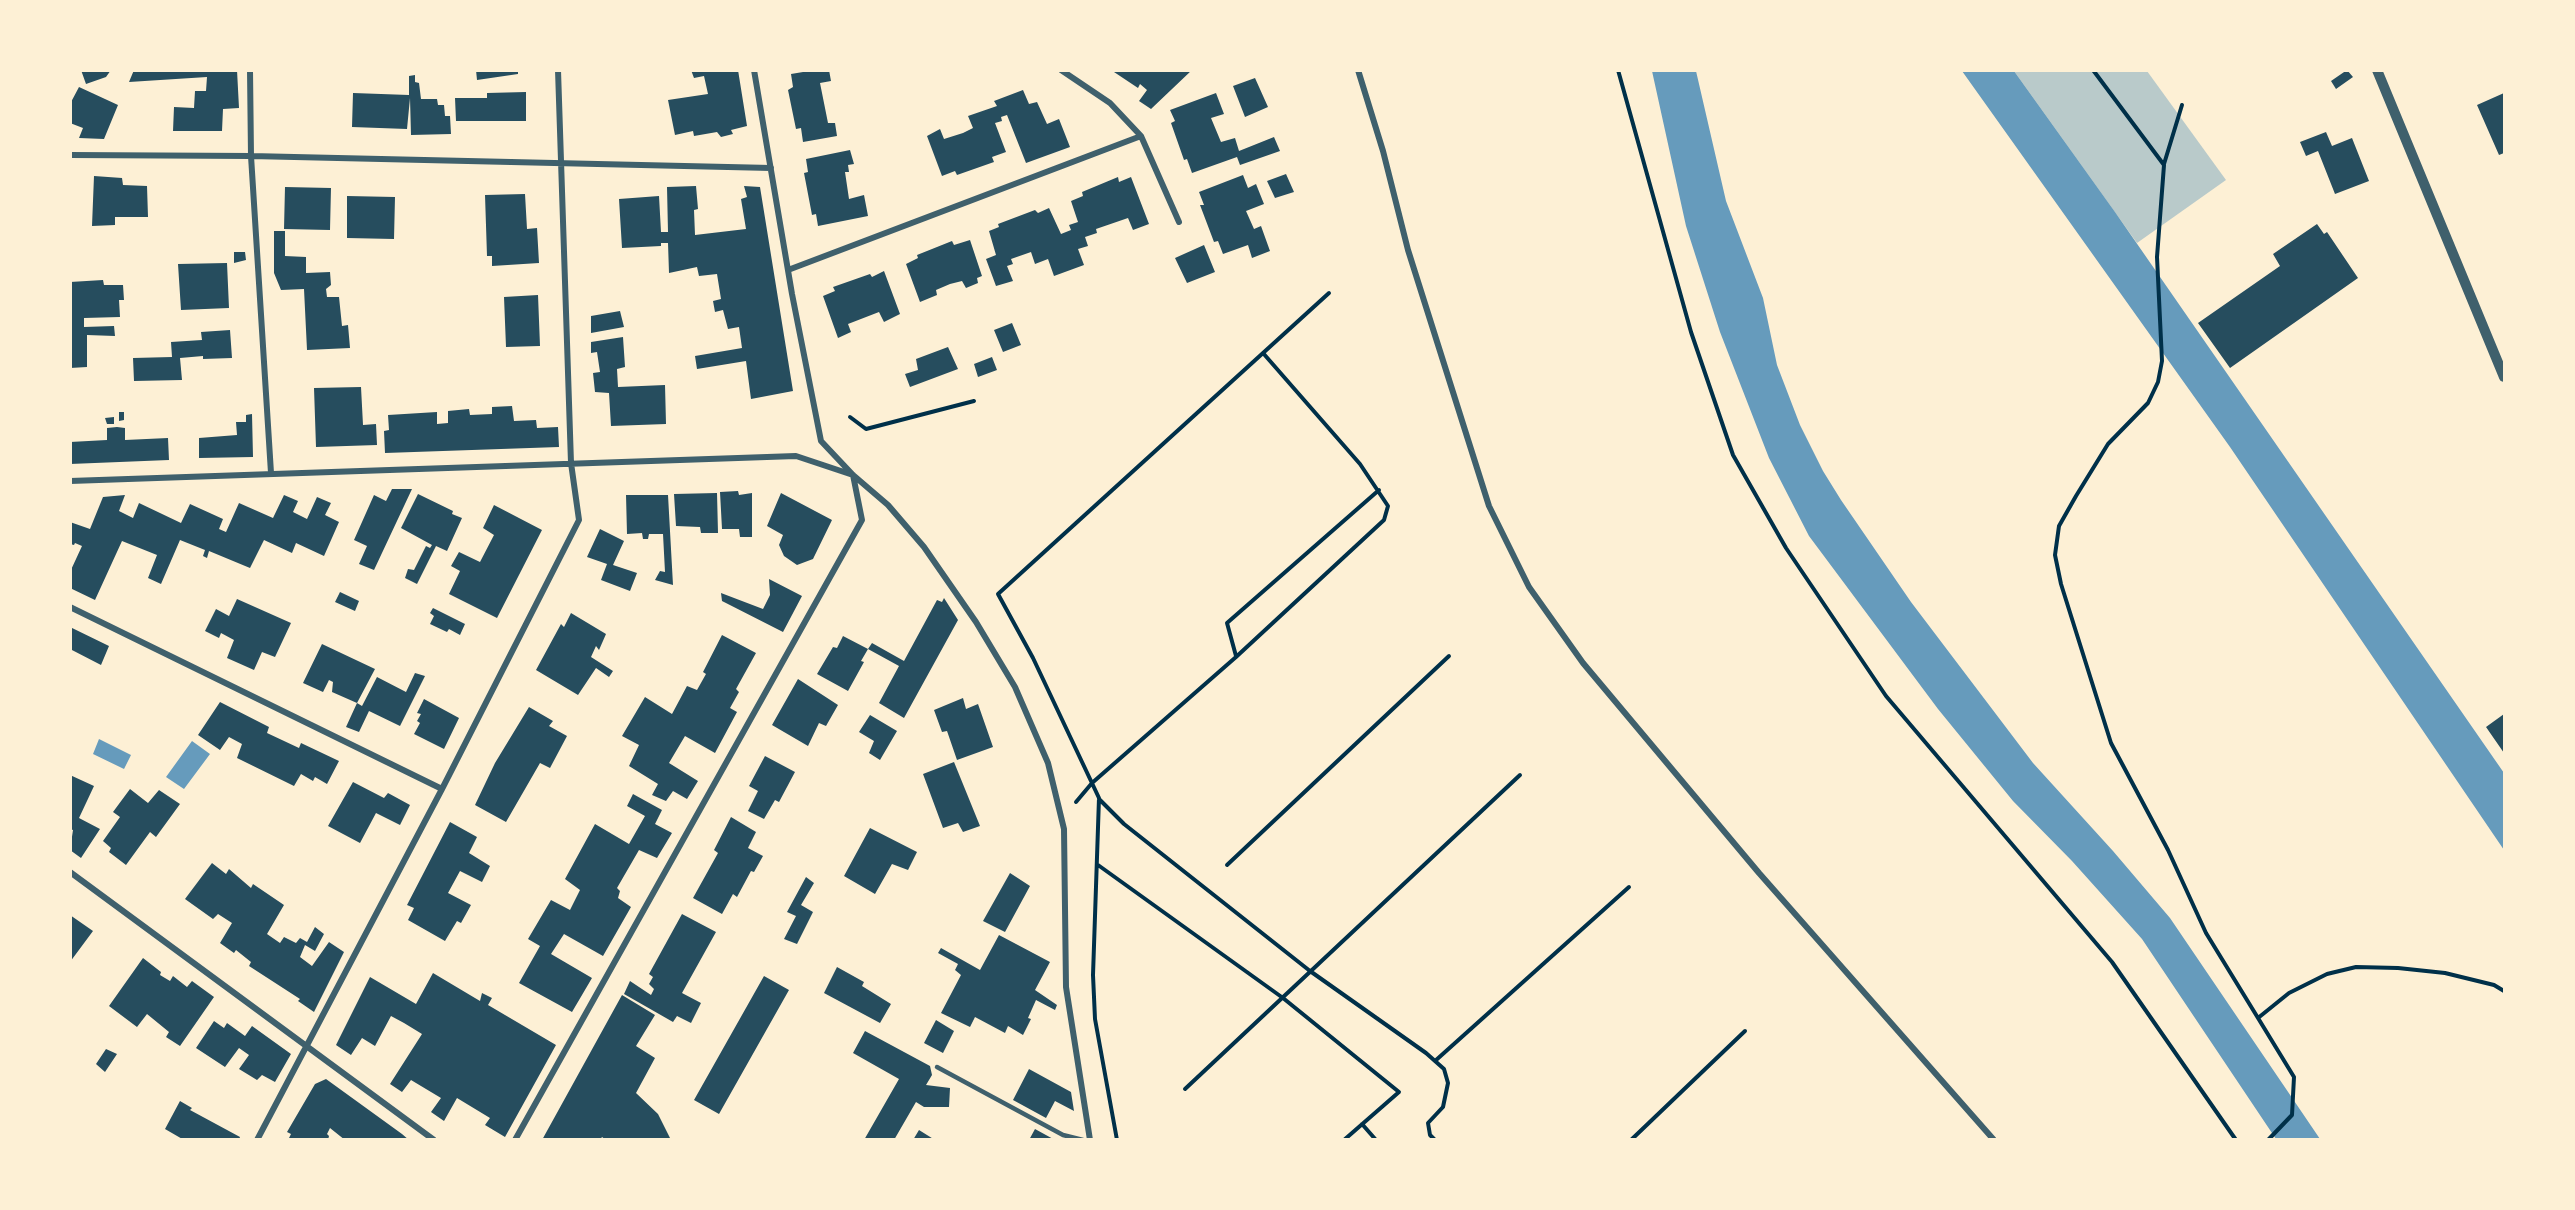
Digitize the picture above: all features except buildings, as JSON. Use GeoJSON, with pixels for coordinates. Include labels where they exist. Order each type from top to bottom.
{"type":"FeatureCollection","features":[{"type":"Feature","properties":{"kind":"street"},"geometry":{"type":"LineString","coordinates":[[250,70],[251,156],[271,473]]}},
{"type":"Feature","properties":{"kind":"street"},"geometry":{"type":"LineString","coordinates":[[256,1140],[308,1045],[576,530],[580,512],[572,463],[558,70]]}},
{"type":"Feature","properties":{"kind":"street"},"geometry":{"type":"LineString","coordinates":[[754,70],[820,441],[853,475],[888,505],[924,547],[976,622],[1020,698],[1048,763],[1064,829],[1066,987],[1090,1140]]}},
{"type":"Feature","properties":{"kind":"street"},"geometry":{"type":"LineString","coordinates":[[1061,70],[1110,103],[1141,136],[1179,222]]}},
{"type":"Feature","properties":{"kind":"street"},"geometry":{"type":"LineString","coordinates":[[1358,70],[1383,151],[1408,250],[1489,506],[1529,587],[1583,663],[1759,873],[1994,1140]]}},
{"type":"Feature","properties":{"kind":"street"},"geometry":{"type":"LineString","coordinates":[[2377,70],[2505,377]]}},
{"type":"Feature","properties":{"kind":"street"},"geometry":{"type":"LineString","coordinates":[[788,270],[1141,136]]}},
{"type":"Feature","properties":{"kind":"street"},"geometry":{"type":"LineString","coordinates":[[70,155],[251,156],[771,168]]}},
{"type":"Feature","properties":{"kind":"street"},"geometry":{"type":"LineString","coordinates":[[70,481],[796,456],[853,475]]}},
{"type":"Feature","properties":{"kind":"street"},"geometry":{"type":"LineString","coordinates":[[515,1140],[862,520],[853,475]]}},
{"type":"Feature","properties":{"kind":"street"},"geometry":{"type":"LineString","coordinates":[[70,608],[442,789]]}},
{"type":"Feature","properties":{"kind":"street"},"geometry":{"type":"LineString","coordinates":[[70,872],[434,1140]]}},
{"type":"Feature","properties":{"kind":"lane"},"geometry":{"type":"LineString","coordinates":[[937,1067],[1063,1135],[1083,1140]]}},
{"type":"Feature","properties":{"kind":"path"},"geometry":{"type":"LineString","coordinates":[[1618,70],[1691,332],[1733,455],[1786,548],[1886,696],[2112,962],[2236,1140]]}},
{"type":"Feature","properties":{"kind":"path"},"geometry":{"type":"LineString","coordinates":[[2093,70],[2164,165]]}},
{"type":"Feature","properties":{"kind":"path"},"geometry":{"type":"LineString","coordinates":[[2182,105],[2164,165],[2157,257],[2162,361],[2158,382],[2148,403],[2108,444],[2070,506],[2059,526],[2055,555],[2061,584],[2111,743],[2168,850],[2206,933],[2294,1077],[2292,1115],[2268,1140]]}},
{"type":"Feature","properties":{"kind":"path"},"geometry":{"type":"LineString","coordinates":[[1117,1140],[1095,1019],[1093,975],[1098,865],[1098,798],[1033,658],[998,594],[1329,293]]}},
{"type":"Feature","properties":{"kind":"path"},"geometry":{"type":"LineString","coordinates":[[1059,810],[1078,801],[1092,783],[1236,657],[1384,520],[1388,506],[1379,490],[1360,464],[1263,353]]}},
{"type":"Feature","properties":{"kind":"path"},"geometry":{"type":"LineString","coordinates":[[850,417],[867,429],[974,401]]}},
{"type":"Feature","properties":{"kind":"path"},"geometry":{"type":"LineString","coordinates":[[1236,657],[1227,623],[1379,490]]}},
{"type":"Feature","properties":{"kind":"path"},"geometry":{"type":"LineString","coordinates":[[1227,865],[1449,656]]}},
{"type":"Feature","properties":{"kind":"path"},"geometry":{"type":"LineString","coordinates":[[1185,1089],[1520,775]]}},
{"type":"Feature","properties":{"kind":"path"},"geometry":{"type":"LineString","coordinates":[[1098,798],[1124,824],[1310,971],[1444,1069],[1448,1083],[1443,1107],[1428,1123],[1430,1135],[1435,1140]]}},
{"type":"Feature","properties":{"kind":"path"},"geometry":{"type":"LineString","coordinates":[[1098,865],[1283,999],[1399,1092],[1344,1140]]}},
{"type":"Feature","properties":{"kind":"path"},"geometry":{"type":"LineString","coordinates":[[1435,1062],[1629,887]]}},
{"type":"Feature","properties":{"kind":"path"},"geometry":{"type":"LineString","coordinates":[[2258,1018],[2289,993],[2327,974],[2355,967],[2398,968],[2445,973],[2494,985],[2505,991]]}},
{"type":"Feature","properties":{"kind":"path"},"geometry":{"type":"LineString","coordinates":[[1631,1140],[1745,1031]]}},
{"type":"Feature","properties":{"kind":"path"},"geometry":{"type":"LineString","coordinates":[[1362,1124],[1376,1140]]}},
{"type":"Feature","properties":{"kind":"shaded area"},"geometry":{"type":"Polygon","coordinates":[[[2014,71],[2147,71],[2226,180],[2137,243],[2014,71]]]}},
{"type":"Feature","properties":{"kind":"water"},"geometry":{"type":"Polygon","coordinates":[[[1652,71],[1696,71],[1726,201],[1763,298],[1777,365],[1800,425],[1823,471],[1841,500],[1911,602],[2033,763],[2170,918],[2320,1139],[2276,1139],[2142,939],[2072,861],[2013,801],[1938,709],[1809,536],[1769,458],[1720,332],[1686,226],[1652,71]]]}},
{"type":"Feature","properties":{"kind":"water"},"geometry":{"type":"Polygon","coordinates":[[[1962,71],[2014,71],[2115,212],[2504,773],[2504,850],[2230,447],[1962,71]]]}},
{"type":"Feature","properties":{"kind":"water"},"geometry":{"type":"Polygon","coordinates":[[[99,739],[131,755],[124,769],[93,754],[99,739]]]}},
{"type":"Feature","properties":{"kind":"water"},"geometry":{"type":"Polygon","coordinates":[[[192,741],[210,754],[184,789],[166,777],[192,741]]]}}]}
